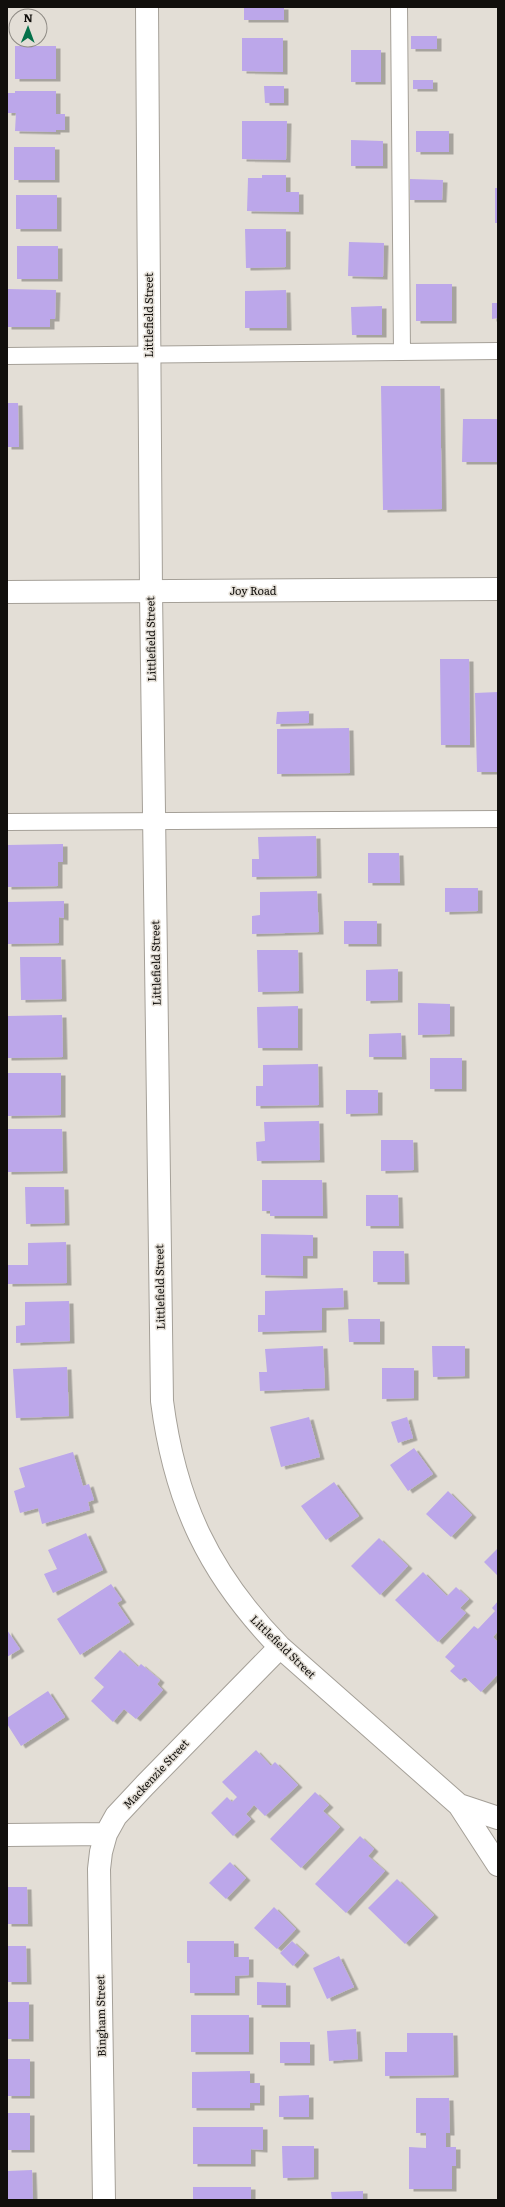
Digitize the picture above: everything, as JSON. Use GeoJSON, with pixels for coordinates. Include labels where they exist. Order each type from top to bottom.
{"type":"FeatureCollection","features":[{"type":"Feature","properties":{"kind":"street","name":"Littlefield Street"},"geometry":{"type":"LineString","coordinates":[[147,7],[154,821],[162,1401],[166,1431],[179,1488],[202,1543],[233,1594],[255,1621],[280,1647],[458,1805],[498,1865]]}},
{"type":"Feature","properties":{"kind":"street","name":"Joy Road"},"geometry":{"type":"LineString","coordinates":[[7,592],[498,589]]}},
{"type":"Feature","properties":{"kind":"street","name":"Mackenzie Street"},"geometry":{"type":"LineString","coordinates":[[106,1834],[116,1816],[280,1647]]}},
{"type":"Feature","properties":{"kind":"street","name":"Littlefield Street"},"geometry":{"type":"LineString","coordinates":[[458,1805],[498,1818]]}},
{"type":"Feature","properties":{"kind":"street"},"geometry":{"type":"LineString","coordinates":[[458,1805],[498,1806]]}},
{"type":"Feature","properties":{"kind":"street"},"geometry":{"type":"LineString","coordinates":[[7,1835],[106,1834]]}},
{"type":"Feature","properties":{"kind":"street","name":"Bingham Street"},"geometry":{"type":"LineString","coordinates":[[104,2200],[99,1869],[101,1852],[106,1834]]}},
{"type":"Feature","properties":{"kind":"lane"},"geometry":{"type":"LineString","coordinates":[[400,7],[402,352]]}},
{"type":"Feature","properties":{"kind":"lane"},"geometry":{"type":"LineString","coordinates":[[7,356],[150,356],[498,351]]}},
{"type":"Feature","properties":{"kind":"lane"},"geometry":{"type":"LineString","coordinates":[[7,822],[498,819]]}},
{"type":"Feature","properties":{"kind":"building"},"geometry":{"type":"Polygon","coordinates":[[[244,7],[284,7],[284,20],[244,20],[244,7]]]}},
{"type":"Feature","properties":{"kind":"building"},"geometry":{"type":"Polygon","coordinates":[[[411,36],[437,36],[437,49],[411,49],[411,36]]]}},
{"type":"Feature","properties":{"kind":"building"},"geometry":{"type":"Polygon","coordinates":[[[242,38],[283,38],[283,72],[242,71],[242,38]]]}},
{"type":"Feature","properties":{"kind":"building"},"geometry":{"type":"Polygon","coordinates":[[[48,46],[56,46],[56,79],[15,79],[15,48],[48,48],[48,46]]]}},
{"type":"Feature","properties":{"kind":"building"},"geometry":{"type":"Polygon","coordinates":[[[351,50],[381,50],[381,82],[351,82],[351,50]]]}},
{"type":"Feature","properties":{"kind":"building"},"geometry":{"type":"Polygon","coordinates":[[[413,80],[433,80],[433,89],[413,89],[413,80]]]}},
{"type":"Feature","properties":{"kind":"building"},"geometry":{"type":"Polygon","coordinates":[[[264,86],[284,86],[284,103],[265,103],[264,86]]]}},
{"type":"Feature","properties":{"kind":"building"},"geometry":{"type":"Polygon","coordinates":[[[15,91],[56,91],[56,114],[65,114],[65,130],[56,130],[56,132],[15,131],[16,113],[7,113],[7,93],[15,93],[15,91]]]}},
{"type":"Feature","properties":{"kind":"building"},"geometry":{"type":"Polygon","coordinates":[[[242,121],[287,121],[286,160],[242,159],[242,121]]]}},
{"type":"Feature","properties":{"kind":"building"},"geometry":{"type":"Polygon","coordinates":[[[416,131],[449,131],[449,152],[416,152],[416,131]]]}},
{"type":"Feature","properties":{"kind":"building"},"geometry":{"type":"Polygon","coordinates":[[[351,140],[383,141],[383,166],[351,166],[351,140]]]}},
{"type":"Feature","properties":{"kind":"building"},"geometry":{"type":"Polygon","coordinates":[[[14,147],[55,147],[55,180],[14,180],[14,147]]]}},
{"type":"Feature","properties":{"kind":"building"},"geometry":{"type":"Polygon","coordinates":[[[262,175],[286,175],[286,192],[299,192],[299,212],[247,211],[248,178],[262,178],[262,175]]]}},
{"type":"Feature","properties":{"kind":"building"},"geometry":{"type":"Polygon","coordinates":[[[410,179],[443,180],[442,200],[410,200],[410,179]]]}},
{"type":"Feature","properties":{"kind":"building"},"geometry":{"type":"Polygon","coordinates":[[[495,188],[498,188],[498,223],[495,223],[495,188]]]}},
{"type":"Feature","properties":{"kind":"building"},"geometry":{"type":"Polygon","coordinates":[[[16,195],[57,195],[57,229],[16,229],[16,195]]]}},
{"type":"Feature","properties":{"kind":"building"},"geometry":{"type":"Polygon","coordinates":[[[245,229],[286,229],[286,267],[246,268],[245,229]]]}},
{"type":"Feature","properties":{"kind":"building"},"geometry":{"type":"Polygon","coordinates":[[[349,242],[384,243],[383,277],[348,276],[349,242]]]}},
{"type":"Feature","properties":{"kind":"building"},"geometry":{"type":"Polygon","coordinates":[[[17,246],[58,246],[58,279],[17,279],[17,246]]]}},
{"type":"Feature","properties":{"kind":"building"},"geometry":{"type":"Polygon","coordinates":[[[416,284],[452,284],[452,321],[416,321],[416,284]]]}},
{"type":"Feature","properties":{"kind":"building"},"geometry":{"type":"Polygon","coordinates":[[[7,289],[56,290],[55,319],[50,319],[50,327],[7,327],[7,289]]]}},
{"type":"Feature","properties":{"kind":"building"},"geometry":{"type":"Polygon","coordinates":[[[286,290],[287,328],[245,328],[245,291],[286,290]]]}},
{"type":"Feature","properties":{"kind":"building"},"geometry":{"type":"Polygon","coordinates":[[[492,303],[498,303],[498,318],[492,319],[492,303]]]}},
{"type":"Feature","properties":{"kind":"building"},"geometry":{"type":"Polygon","coordinates":[[[382,306],[382,335],[352,335],[351,307],[382,306]]]}},
{"type":"Feature","properties":{"kind":"building"},"geometry":{"type":"Polygon","coordinates":[[[381,386],[440,386],[442,509],[383,510],[381,386]]]}},
{"type":"Feature","properties":{"kind":"building"},"geometry":{"type":"Polygon","coordinates":[[[7,403],[18,403],[19,447],[7,447],[7,403]]]}},
{"type":"Feature","properties":{"kind":"building"},"geometry":{"type":"Polygon","coordinates":[[[463,419],[498,419],[498,462],[462,462],[463,419]]]}},
{"type":"Feature","properties":{"kind":"building"},"geometry":{"type":"Polygon","coordinates":[[[440,659],[469,659],[470,745],[441,745],[440,659]]]}},
{"type":"Feature","properties":{"kind":"building"},"geometry":{"type":"Polygon","coordinates":[[[498,692],[498,772],[477,772],[475,693],[498,692]]]}},
{"type":"Feature","properties":{"kind":"building"},"geometry":{"type":"Polygon","coordinates":[[[309,711],[309,723],[276,724],[277,712],[309,711]]]}},
{"type":"Feature","properties":{"kind":"building"},"geometry":{"type":"Polygon","coordinates":[[[349,728],[350,773],[277,774],[277,729],[349,728]]]}},
{"type":"Feature","properties":{"kind":"building"},"geometry":{"type":"Polygon","coordinates":[[[316,836],[317,876],[252,877],[252,859],[259,859],[258,837],[316,836]]]}},
{"type":"Feature","properties":{"kind":"building"},"geometry":{"type":"Polygon","coordinates":[[[63,844],[63,862],[58,862],[58,886],[7,887],[7,845],[63,844]]]}},
{"type":"Feature","properties":{"kind":"building"},"geometry":{"type":"Polygon","coordinates":[[[368,853],[399,853],[400,883],[368,883],[368,853]]]}},
{"type":"Feature","properties":{"kind":"building"},"geometry":{"type":"Polygon","coordinates":[[[445,888],[478,888],[478,911],[445,912],[445,888]]]}},
{"type":"Feature","properties":{"kind":"building"},"geometry":{"type":"Polygon","coordinates":[[[317,891],[319,932],[252,934],[252,916],[260,915],[260,892],[317,891]]]}},
{"type":"Feature","properties":{"kind":"building"},"geometry":{"type":"Polygon","coordinates":[[[64,901],[64,918],[59,917],[59,943],[7,944],[7,902],[64,901]]]}},
{"type":"Feature","properties":{"kind":"building"},"geometry":{"type":"Polygon","coordinates":[[[344,921],[377,921],[377,944],[344,944],[344,921]]]}},
{"type":"Feature","properties":{"kind":"building"},"geometry":{"type":"Polygon","coordinates":[[[257,950],[298,950],[299,991],[258,992],[257,950]]]}},
{"type":"Feature","properties":{"kind":"building"},"geometry":{"type":"Polygon","coordinates":[[[20,957],[61,957],[62,999],[21,1000],[20,957]]]}},
{"type":"Feature","properties":{"kind":"building"},"geometry":{"type":"Polygon","coordinates":[[[398,969],[398,1000],[366,1001],[366,970],[398,969]]]}},
{"type":"Feature","properties":{"kind":"building"},"geometry":{"type":"Polygon","coordinates":[[[418,1003],[450,1004],[450,1034],[418,1035],[418,1003]]]}},
{"type":"Feature","properties":{"kind":"building"},"geometry":{"type":"Polygon","coordinates":[[[298,1006],[298,1048],[258,1048],[257,1007],[298,1006]]]}},
{"type":"Feature","properties":{"kind":"building"},"geometry":{"type":"Polygon","coordinates":[[[62,1015],[63,1057],[7,1058],[7,1016],[62,1015]]]}},
{"type":"Feature","properties":{"kind":"building"},"geometry":{"type":"Polygon","coordinates":[[[401,1033],[402,1057],[369,1057],[369,1034],[401,1033]]]}},
{"type":"Feature","properties":{"kind":"building"},"geometry":{"type":"Polygon","coordinates":[[[430,1058],[462,1058],[462,1089],[430,1089],[430,1058]]]}},
{"type":"Feature","properties":{"kind":"building"},"geometry":{"type":"Polygon","coordinates":[[[318,1064],[319,1105],[256,1106],[256,1086],[263,1086],[263,1065],[318,1064]]]}},
{"type":"Feature","properties":{"kind":"building"},"geometry":{"type":"Polygon","coordinates":[[[7,1073],[61,1073],[61,1115],[7,1116],[7,1073]]]}},
{"type":"Feature","properties":{"kind":"building"},"geometry":{"type":"Polygon","coordinates":[[[346,1090],[378,1090],[378,1113],[346,1114],[346,1090]]]}},
{"type":"Feature","properties":{"kind":"building"},"geometry":{"type":"Polygon","coordinates":[[[319,1121],[320,1160],[257,1161],[256,1142],[265,1141],[264,1122],[319,1121]]]}},
{"type":"Feature","properties":{"kind":"building"},"geometry":{"type":"Polygon","coordinates":[[[7,1129],[62,1129],[63,1171],[7,1172],[7,1129]]]}},
{"type":"Feature","properties":{"kind":"building"},"geometry":{"type":"Polygon","coordinates":[[[381,1140],[413,1140],[414,1170],[381,1171],[381,1140]]]}},
{"type":"Feature","properties":{"kind":"building"},"geometry":{"type":"Polygon","coordinates":[[[262,1180],[322,1180],[323,1216],[270,1216],[270,1211],[262,1211],[262,1180]]]}},
{"type":"Feature","properties":{"kind":"building"},"geometry":{"type":"Polygon","coordinates":[[[25,1187],[64,1187],[65,1223],[26,1224],[25,1187]]]}},
{"type":"Feature","properties":{"kind":"building"},"geometry":{"type":"Polygon","coordinates":[[[366,1195],[398,1195],[399,1226],[366,1226],[366,1195]]]}},
{"type":"Feature","properties":{"kind":"building"},"geometry":{"type":"Polygon","coordinates":[[[261,1234],[313,1235],[313,1256],[303,1256],[303,1276],[261,1275],[261,1234]]]}},
{"type":"Feature","properties":{"kind":"building"},"geometry":{"type":"Polygon","coordinates":[[[66,1242],[67,1283],[8,1284],[8,1265],[28,1265],[28,1243],[66,1242]]]}},
{"type":"Feature","properties":{"kind":"building"},"geometry":{"type":"Polygon","coordinates":[[[373,1251],[404,1251],[405,1282],[373,1282],[373,1251]]]}},
{"type":"Feature","properties":{"kind":"building"},"geometry":{"type":"Polygon","coordinates":[[[343,1288],[344,1307],[322,1308],[322,1330],[258,1332],[258,1315],[265,1315],[265,1291],[343,1288]]]}},
{"type":"Feature","properties":{"kind":"building"},"geometry":{"type":"Polygon","coordinates":[[[69,1301],[70,1341],[16,1343],[16,1326],[25,1325],[25,1302],[69,1301]]]}},
{"type":"Feature","properties":{"kind":"building"},"geometry":{"type":"Polygon","coordinates":[[[348,1319],[380,1319],[380,1342],[349,1342],[348,1319]]]}},
{"type":"Feature","properties":{"kind":"building"},"geometry":{"type":"Polygon","coordinates":[[[323,1346],[325,1388],[260,1391],[259,1372],[267,1372],[265,1349],[323,1346]]]}},
{"type":"Feature","properties":{"kind":"building"},"geometry":{"type":"Polygon","coordinates":[[[432,1346],[465,1346],[465,1376],[433,1377],[432,1346]]]}},
{"type":"Feature","properties":{"kind":"building"},"geometry":{"type":"Polygon","coordinates":[[[67,1367],[69,1416],[16,1418],[13,1369],[67,1367]]]}},
{"type":"Feature","properties":{"kind":"building"},"geometry":{"type":"Polygon","coordinates":[[[382,1368],[414,1368],[414,1398],[382,1399],[382,1368]]]}},
{"type":"Feature","properties":{"kind":"building"},"geometry":{"type":"Polygon","coordinates":[[[309,1417],[320,1457],[281,1467],[270,1427],[309,1417]]]}},
{"type":"Feature","properties":{"kind":"building"},"geometry":{"type":"Polygon","coordinates":[[[407,1417],[413,1438],[398,1443],[391,1422],[407,1417]]]}},
{"type":"Feature","properties":{"kind":"building"},"geometry":{"type":"Polygon","coordinates":[[[414,1448],[433,1474],[408,1491],[390,1465],[414,1448]]]}},
{"type":"Feature","properties":{"kind":"building"},"geometry":{"type":"Polygon","coordinates":[[[73,1452],[83,1486],[89,1484],[94,1500],[88,1502],[90,1510],[42,1524],[38,1508],[20,1513],[14,1491],[25,1487],[19,1468],[73,1452]]]}},
{"type":"Feature","properties":{"kind":"building"},"geometry":{"type":"Polygon","coordinates":[[[334,1482],[359,1516],[326,1540],[301,1506],[334,1482]]]}},
{"type":"Feature","properties":{"kind":"building"},"geometry":{"type":"Polygon","coordinates":[[[448,1491],[472,1515],[451,1537],[426,1514],[448,1491]]]}},
{"type":"Feature","properties":{"kind":"building"},"geometry":{"type":"Polygon","coordinates":[[[86,1533],[103,1570],[53,1593],[44,1574],[57,1569],[48,1550],[86,1533]]]}},
{"type":"Feature","properties":{"kind":"building"},"geometry":{"type":"Polygon","coordinates":[[[379,1538],[408,1566],[380,1595],[351,1566],[379,1538]]]}},
{"type":"Feature","properties":{"kind":"building"},"geometry":{"type":"Polygon","coordinates":[[[498,1548],[498,1576],[484,1562],[498,1548]]]}},
{"type":"Feature","properties":{"kind":"building"},"geometry":{"type":"Polygon","coordinates":[[[423,1572],[447,1596],[456,1587],[469,1599],[460,1608],[466,1613],[438,1642],[395,1600],[423,1572]]]}},
{"type":"Feature","properties":{"kind":"building"},"geometry":{"type":"Polygon","coordinates":[[[111,1584],[122,1600],[117,1603],[130,1622],[80,1655],[57,1619],[111,1584]]]}},
{"type":"Feature","properties":{"kind":"building"},"geometry":{"type":"Polygon","coordinates":[[[498,1601],[498,1631],[493,1637],[498,1642],[498,1674],[481,1692],[465,1677],[460,1680],[450,1671],[455,1666],[445,1657],[474,1626],[478,1629],[495,1611],[492,1608],[498,1601]]]}},
{"type":"Feature","properties":{"kind":"building"},"geometry":{"type":"Polygon","coordinates":[[[7,1630],[20,1649],[7,1657],[7,1630]]]}},
{"type":"Feature","properties":{"kind":"building"},"geometry":{"type":"Polygon","coordinates":[[[120,1650],[138,1667],[141,1664],[160,1680],[157,1684],[163,1690],[136,1719],[124,1709],[113,1722],[91,1701],[104,1687],[94,1678],[120,1650]]]}},
{"type":"Feature","properties":{"kind":"building"},"geometry":{"type":"Polygon","coordinates":[[[48,1691],[65,1717],[21,1746],[7,1724],[7,1718],[48,1691]]]}},
{"type":"Feature","properties":{"kind":"building"},"geometry":{"type":"Polygon","coordinates":[[[256,1750],[271,1766],[275,1762],[298,1785],[265,1816],[254,1805],[246,1814],[251,1819],[233,1836],[211,1813],[227,1797],[232,1802],[237,1797],[222,1782],[256,1750]]]}},
{"type":"Feature","properties":{"kind":"building"},"geometry":{"type":"Polygon","coordinates":[[[315,1792],[329,1805],[323,1811],[340,1827],[301,1868],[270,1839],[315,1792]]]}},
{"type":"Feature","properties":{"kind":"building"},"geometry":{"type":"Polygon","coordinates":[[[360,1836],[374,1849],[368,1856],[385,1871],[346,1913],[315,1884],[360,1836]]]}},
{"type":"Feature","properties":{"kind":"building"},"geometry":{"type":"Polygon","coordinates":[[[230,1862],[246,1878],[226,1899],[209,1883],[230,1862]]]}},
{"type":"Feature","properties":{"kind":"building"},"geometry":{"type":"Polygon","coordinates":[[[397,1879],[434,1915],[405,1944],[368,1908],[397,1879]]]}},
{"type":"Feature","properties":{"kind":"building"},"geometry":{"type":"Polygon","coordinates":[[[7,1887],[27,1887],[28,1924],[7,1924],[7,1887]]]}},
{"type":"Feature","properties":{"kind":"building"},"geometry":{"type":"Polygon","coordinates":[[[274,1907],[296,1929],[277,1949],[254,1928],[274,1907]]]}},
{"type":"Feature","properties":{"kind":"building"},"geometry":{"type":"Polygon","coordinates":[[[187,1941],[234,1941],[234,1957],[249,1957],[249,1975],[235,1976],[235,1993],[190,1993],[190,1963],[187,1963],[187,1941]]]}},
{"type":"Feature","properties":{"kind":"building"},"geometry":{"type":"Polygon","coordinates":[[[292,1941],[305,1953],[293,1966],[280,1953],[292,1941]]]}},
{"type":"Feature","properties":{"kind":"building"},"geometry":{"type":"Polygon","coordinates":[[[7,1946],[26,1946],[27,1982],[7,1982],[7,1946]]]}},
{"type":"Feature","properties":{"kind":"building"},"geometry":{"type":"Polygon","coordinates":[[[339,1956],[354,1987],[327,1999],[313,1968],[339,1956]]]}},
{"type":"Feature","properties":{"kind":"building"},"geometry":{"type":"Polygon","coordinates":[[[257,1982],[286,1983],[286,2005],[257,2005],[257,1982]]]}},
{"type":"Feature","properties":{"kind":"building"},"geometry":{"type":"Polygon","coordinates":[[[7,2002],[29,2002],[29,2039],[7,2039],[7,2002]]]}},
{"type":"Feature","properties":{"kind":"building"},"geometry":{"type":"Polygon","coordinates":[[[191,2015],[249,2015],[249,2052],[191,2052],[191,2015]]]}},
{"type":"Feature","properties":{"kind":"building"},"geometry":{"type":"Polygon","coordinates":[[[356,2029],[358,2059],[329,2061],[327,2031],[356,2029]]]}},
{"type":"Feature","properties":{"kind":"building"},"geometry":{"type":"Polygon","coordinates":[[[407,2033],[453,2033],[454,2075],[385,2076],[385,2052],[407,2052],[407,2033]]]}},
{"type":"Feature","properties":{"kind":"building"},"geometry":{"type":"Polygon","coordinates":[[[280,2042],[310,2042],[310,2063],[280,2063],[280,2042]]]}},
{"type":"Feature","properties":{"kind":"building"},"geometry":{"type":"Polygon","coordinates":[[[7,2059],[30,2059],[30,2096],[7,2096],[7,2059]]]}},
{"type":"Feature","properties":{"kind":"building"},"geometry":{"type":"Polygon","coordinates":[[[250,2071],[250,2083],[260,2083],[260,2103],[250,2103],[250,2108],[192,2108],[192,2072],[250,2071]]]}},
{"type":"Feature","properties":{"kind":"building"},"geometry":{"type":"Polygon","coordinates":[[[309,2095],[309,2117],[279,2117],[279,2096],[309,2095]]]}},
{"type":"Feature","properties":{"kind":"building"},"geometry":{"type":"Polygon","coordinates":[[[416,2098],[449,2098],[450,2133],[446,2133],[446,2147],[456,2147],[456,2166],[452,2166],[452,2189],[409,2189],[409,2147],[426,2148],[426,2133],[416,2133],[416,2098]]]}},
{"type":"Feature","properties":{"kind":"building"},"geometry":{"type":"Polygon","coordinates":[[[7,2113],[30,2113],[30,2150],[7,2150],[7,2113]]]}},
{"type":"Feature","properties":{"kind":"building"},"geometry":{"type":"Polygon","coordinates":[[[193,2127],[263,2127],[263,2150],[251,2149],[251,2164],[193,2164],[193,2127]]]}},
{"type":"Feature","properties":{"kind":"building"},"geometry":{"type":"Polygon","coordinates":[[[282,2146],[314,2146],[314,2177],[283,2178],[282,2146]]]}},
{"type":"Feature","properties":{"kind":"building"},"geometry":{"type":"Polygon","coordinates":[[[32,2170],[33,2200],[7,2200],[7,2171],[32,2170]]]}},
{"type":"Feature","properties":{"kind":"building"},"geometry":{"type":"Polygon","coordinates":[[[193,2187],[251,2187],[251,2200],[193,2200],[193,2187]]]}},
{"type":"Feature","properties":{"kind":"building"},"geometry":{"type":"Polygon","coordinates":[[[363,2191],[363,2200],[332,2200],[331,2192],[363,2191]]]}}]}
